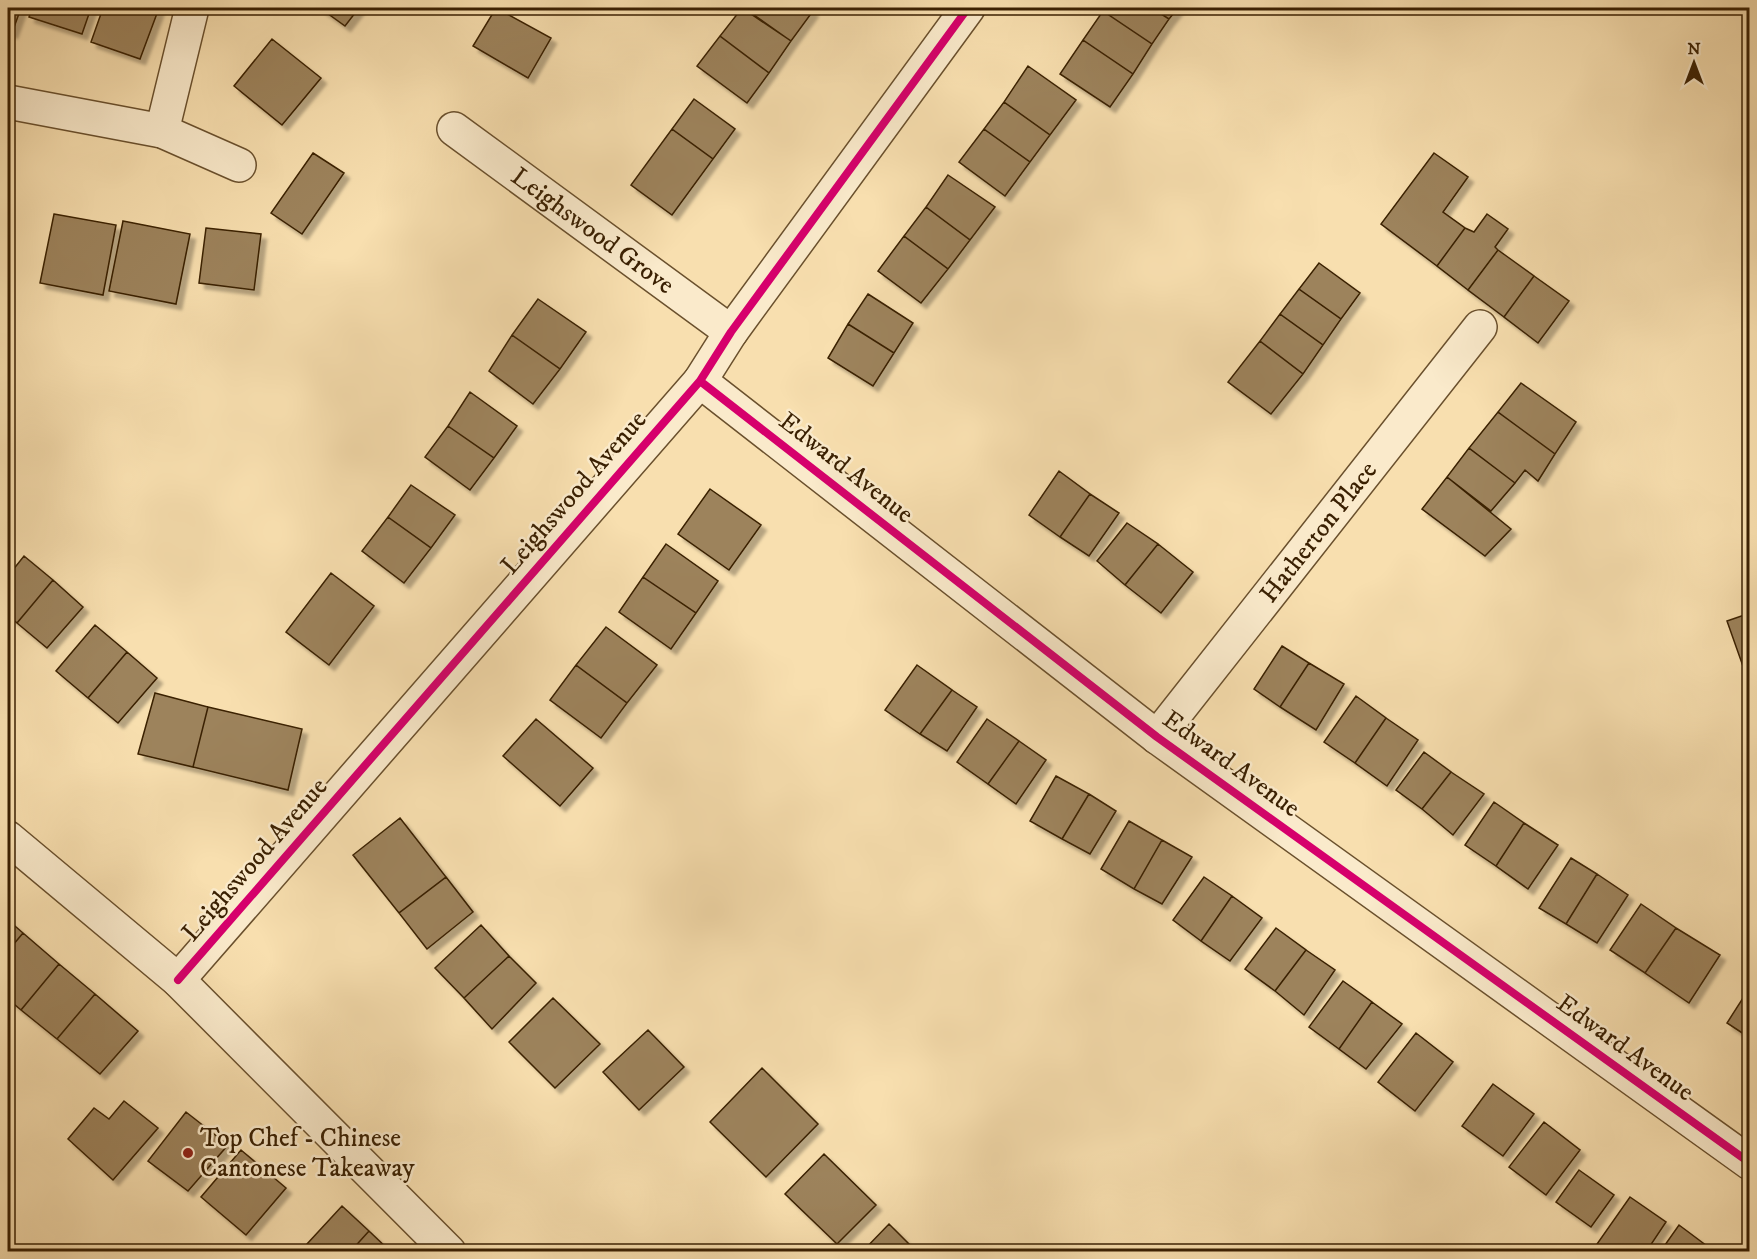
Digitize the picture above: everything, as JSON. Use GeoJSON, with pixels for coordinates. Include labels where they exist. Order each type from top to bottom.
{"type":"FeatureCollection","features":[{"type":"Feature","properties":{"kind":"street"},"geometry":{"type":"LineString","coordinates":[[162,131],[192,8]]}},
{"type":"Feature","properties":{"kind":"street","name":"Leighswood Avenue"},"geometry":{"type":"LineString","coordinates":[[178,980],[700,381],[731,332],[968,8]]}},
{"type":"Feature","properties":{"kind":"street"},"geometry":{"type":"LineString","coordinates":[[8,102],[162,131],[239,165]]}},
{"type":"Feature","properties":{"kind":"street","name":"Leighswood Grove"},"geometry":{"type":"LineString","coordinates":[[454,129],[731,332]]}},
{"type":"Feature","properties":{"kind":"street","name":"Hatherton Place"},"geometry":{"type":"LineString","coordinates":[[1156,737],[1480,327]]}},
{"type":"Feature","properties":{"kind":"street","name":"Edward Avenue"},"geometry":{"type":"LineString","coordinates":[[700,381],[1156,737],[1749,1163]]}},
{"type":"Feature","properties":{"kind":"street"},"geometry":{"type":"LineString","coordinates":[[8,838],[178,980],[449,1251]]}},
{"type":"Feature","properties":{"kind":"building"},"geometry":{"type":"Polygon","coordinates":[[[8,8],[21,8],[12,33],[8,31],[8,8]]]}},
{"type":"Feature","properties":{"kind":"building"},"geometry":{"type":"Polygon","coordinates":[[[32,8],[91,8],[82,34],[29,17],[32,8]]]}},
{"type":"Feature","properties":{"kind":"building"},"geometry":{"type":"Polygon","coordinates":[[[103,8],[125,8],[133,11],[134,8],[159,8],[140,59],[91,42],[103,8]]]}},
{"type":"Feature","properties":{"kind":"building"},"geometry":{"type":"Polygon","coordinates":[[[320,8],[359,8],[345,26],[320,8]]]}},
{"type":"Feature","properties":{"kind":"building"},"geometry":{"type":"Polygon","coordinates":[[[496,8],[551,38],[528,78],[473,46],[496,8]]]}},
{"type":"Feature","properties":{"kind":"building"},"geometry":{"type":"Polygon","coordinates":[[[742,8],[791,41],[769,73],[720,36],[742,8]]]}},
{"type":"Feature","properties":{"kind":"building"},"geometry":{"type":"Polygon","coordinates":[[[744,8],[808,8],[813,11],[791,41],[744,8]]]}},
{"type":"Feature","properties":{"kind":"building"},"geometry":{"type":"Polygon","coordinates":[[[1105,8],[1152,8],[1169,19],[1152,44],[1103,11],[1105,8]]]}},
{"type":"Feature","properties":{"kind":"building"},"geometry":{"type":"Polygon","coordinates":[[[1152,8],[1178,8],[1169,19],[1152,8]]]}},
{"type":"Feature","properties":{"kind":"building"},"geometry":{"type":"Polygon","coordinates":[[[1103,11],[1152,44],[1133,74],[1083,40],[1103,11]]]}},
{"type":"Feature","properties":{"kind":"building"},"geometry":{"type":"Polygon","coordinates":[[[720,36],[769,73],[747,103],[697,66],[720,36]]]}},
{"type":"Feature","properties":{"kind":"building"},"geometry":{"type":"Polygon","coordinates":[[[272,39],[321,78],[282,125],[234,86],[272,39]]]}},
{"type":"Feature","properties":{"kind":"building"},"geometry":{"type":"Polygon","coordinates":[[[1083,40],[1133,74],[1110,107],[1060,74],[1083,40]]]}},
{"type":"Feature","properties":{"kind":"building"},"geometry":{"type":"Polygon","coordinates":[[[1028,66],[1076,100],[1050,135],[1004,102],[1028,66]]]}},
{"type":"Feature","properties":{"kind":"building"},"geometry":{"type":"Polygon","coordinates":[[[694,99],[735,129],[713,159],[672,129],[694,99]]]}},
{"type":"Feature","properties":{"kind":"building"},"geometry":{"type":"Polygon","coordinates":[[[1004,102],[1050,135],[1030,162],[984,129],[1004,102]]]}},
{"type":"Feature","properties":{"kind":"building"},"geometry":{"type":"Polygon","coordinates":[[[672,129],[713,159],[672,215],[631,185],[672,129]]]}},
{"type":"Feature","properties":{"kind":"building"},"geometry":{"type":"Polygon","coordinates":[[[984,129],[1030,162],[1005,196],[959,162],[984,129]]]}},
{"type":"Feature","properties":{"kind":"building"},"geometry":{"type":"Polygon","coordinates":[[[313,153],[344,173],[302,234],[271,213],[313,153]]]}},
{"type":"Feature","properties":{"kind":"building"},"geometry":{"type":"Polygon","coordinates":[[[1434,153],[1468,177],[1443,212],[1465,228],[1437,266],[1381,224],[1434,153]]]}},
{"type":"Feature","properties":{"kind":"building"},"geometry":{"type":"Polygon","coordinates":[[[948,175],[995,207],[970,240],[926,207],[948,175]]]}},
{"type":"Feature","properties":{"kind":"building"},"geometry":{"type":"Polygon","coordinates":[[[926,207],[970,240],[948,269],[904,236],[926,207]]]}},
{"type":"Feature","properties":{"kind":"building"},"geometry":{"type":"Polygon","coordinates":[[[54,214],[116,225],[103,295],[40,283],[54,214]]]}},
{"type":"Feature","properties":{"kind":"building"},"geometry":{"type":"Polygon","coordinates":[[[1487,214],[1508,229],[1495,247],[1498,250],[1468,290],[1437,266],[1465,228],[1474,232],[1487,214]]]}},
{"type":"Feature","properties":{"kind":"building"},"geometry":{"type":"Polygon","coordinates":[[[123,221],[190,234],[176,304],[109,291],[123,221]]]}},
{"type":"Feature","properties":{"kind":"building"},"geometry":{"type":"Polygon","coordinates":[[[206,228],[261,234],[254,290],[199,283],[206,228]]]}},
{"type":"Feature","properties":{"kind":"building"},"geometry":{"type":"Polygon","coordinates":[[[904,236],[948,269],[921,303],[878,271],[904,236]]]}},
{"type":"Feature","properties":{"kind":"building"},"geometry":{"type":"Polygon","coordinates":[[[1498,250],[1534,276],[1504,317],[1468,290],[1498,250]]]}},
{"type":"Feature","properties":{"kind":"building"},"geometry":{"type":"Polygon","coordinates":[[[1319,263],[1360,293],[1341,319],[1299,289],[1319,263]]]}},
{"type":"Feature","properties":{"kind":"building"},"geometry":{"type":"Polygon","coordinates":[[[1534,276],[1569,301],[1538,343],[1504,317],[1534,276]]]}},
{"type":"Feature","properties":{"kind":"building"},"geometry":{"type":"Polygon","coordinates":[[[1299,289],[1341,319],[1323,345],[1280,314],[1299,289]]]}},
{"type":"Feature","properties":{"kind":"building"},"geometry":{"type":"Polygon","coordinates":[[[868,294],[913,323],[894,353],[848,324],[868,294]]]}},
{"type":"Feature","properties":{"kind":"building"},"geometry":{"type":"Polygon","coordinates":[[[538,299],[586,332],[560,369],[512,335],[538,299]]]}},
{"type":"Feature","properties":{"kind":"building"},"geometry":{"type":"Polygon","coordinates":[[[1280,314],[1323,345],[1303,374],[1260,341],[1280,314]]]}},
{"type":"Feature","properties":{"kind":"building"},"geometry":{"type":"Polygon","coordinates":[[[848,324],[894,353],[873,386],[828,358],[848,324]]]}},
{"type":"Feature","properties":{"kind":"building"},"geometry":{"type":"Polygon","coordinates":[[[512,335],[560,369],[533,404],[489,371],[512,335]]]}},
{"type":"Feature","properties":{"kind":"building"},"geometry":{"type":"Polygon","coordinates":[[[1260,341],[1303,374],[1271,414],[1228,382],[1260,341]]]}},
{"type":"Feature","properties":{"kind":"building"},"geometry":{"type":"Polygon","coordinates":[[[1521,383],[1576,422],[1555,454],[1498,412],[1521,383]]]}},
{"type":"Feature","properties":{"kind":"building"},"geometry":{"type":"Polygon","coordinates":[[[470,392],[517,426],[494,458],[448,426],[470,392]]]}},
{"type":"Feature","properties":{"kind":"building"},"geometry":{"type":"Polygon","coordinates":[[[1498,412],[1555,454],[1538,481],[1525,470],[1515,483],[1469,448],[1498,412]]]}},
{"type":"Feature","properties":{"kind":"building"},"geometry":{"type":"Polygon","coordinates":[[[448,426],[494,458],[470,490],[425,457],[448,426]]]}},
{"type":"Feature","properties":{"kind":"building"},"geometry":{"type":"Polygon","coordinates":[[[1469,448],[1515,483],[1491,511],[1447,477],[1469,448]]]}},
{"type":"Feature","properties":{"kind":"building"},"geometry":{"type":"Polygon","coordinates":[[[1059,471],[1090,494],[1060,537],[1029,515],[1059,471]]]}},
{"type":"Feature","properties":{"kind":"building"},"geometry":{"type":"Polygon","coordinates":[[[1447,477],[1511,529],[1485,556],[1422,509],[1447,477]]]}},
{"type":"Feature","properties":{"kind":"building"},"geometry":{"type":"Polygon","coordinates":[[[411,485],[455,515],[431,548],[388,517],[411,485]]]}},
{"type":"Feature","properties":{"kind":"building"},"geometry":{"type":"Polygon","coordinates":[[[710,489],[761,525],[729,570],[678,534],[710,489]]]}},
{"type":"Feature","properties":{"kind":"building"},"geometry":{"type":"Polygon","coordinates":[[[1090,494],[1119,513],[1089,556],[1060,537],[1090,494]]]}},
{"type":"Feature","properties":{"kind":"building"},"geometry":{"type":"Polygon","coordinates":[[[388,517],[431,548],[404,583],[362,551],[388,517]]]}},
{"type":"Feature","properties":{"kind":"building"},"geometry":{"type":"Polygon","coordinates":[[[1127,523],[1158,544],[1125,585],[1097,561],[1127,523]]]}},
{"type":"Feature","properties":{"kind":"building"},"geometry":{"type":"Polygon","coordinates":[[[666,544],[718,581],[696,613],[643,577],[666,544]]]}},
{"type":"Feature","properties":{"kind":"building"},"geometry":{"type":"Polygon","coordinates":[[[1158,544],[1193,572],[1161,613],[1125,585],[1158,544]]]}},
{"type":"Feature","properties":{"kind":"building"},"geometry":{"type":"Polygon","coordinates":[[[24,556],[53,580],[17,623],[8,615],[8,576],[24,556]]]}},
{"type":"Feature","properties":{"kind":"building"},"geometry":{"type":"Polygon","coordinates":[[[331,573],[374,606],[329,665],[286,632],[331,573]]]}},
{"type":"Feature","properties":{"kind":"building"},"geometry":{"type":"Polygon","coordinates":[[[643,577],[696,613],[671,649],[619,612],[643,577]]]}},
{"type":"Feature","properties":{"kind":"building"},"geometry":{"type":"Polygon","coordinates":[[[53,580],[83,607],[47,648],[17,623],[53,580]]]}},
{"type":"Feature","properties":{"kind":"building"},"geometry":{"type":"Polygon","coordinates":[[[1750,613],[1750,671],[1745,672],[1727,621],[1750,613]]]}},
{"type":"Feature","properties":{"kind":"building"},"geometry":{"type":"Polygon","coordinates":[[[95,625],[127,652],[88,698],[56,671],[95,625]]]}},
{"type":"Feature","properties":{"kind":"building"},"geometry":{"type":"Polygon","coordinates":[[[606,627],[657,665],[627,703],[576,665],[606,627]]]}},
{"type":"Feature","properties":{"kind":"building"},"geometry":{"type":"Polygon","coordinates":[[[1282,646],[1309,663],[1280,707],[1254,689],[1282,646]]]}},
{"type":"Feature","properties":{"kind":"building"},"geometry":{"type":"Polygon","coordinates":[[[127,652],[157,678],[118,723],[88,698],[127,652]]]}},
{"type":"Feature","properties":{"kind":"building"},"geometry":{"type":"Polygon","coordinates":[[[1309,663],[1344,684],[1316,730],[1280,707],[1309,663]]]}},
{"type":"Feature","properties":{"kind":"building"},"geometry":{"type":"Polygon","coordinates":[[[576,665],[627,703],[601,738],[550,700],[576,665]]]}},
{"type":"Feature","properties":{"kind":"building"},"geometry":{"type":"Polygon","coordinates":[[[917,665],[952,690],[920,734],[885,710],[917,665]]]}},
{"type":"Feature","properties":{"kind":"building"},"geometry":{"type":"Polygon","coordinates":[[[952,690],[977,707],[947,751],[920,734],[952,690]]]}},
{"type":"Feature","properties":{"kind":"building"},"geometry":{"type":"Polygon","coordinates":[[[155,693],[208,707],[193,767],[138,754],[155,693]]]}},
{"type":"Feature","properties":{"kind":"building"},"geometry":{"type":"Polygon","coordinates":[[[1356,696],[1386,718],[1355,763],[1324,742],[1356,696]]]}},
{"type":"Feature","properties":{"kind":"building"},"geometry":{"type":"Polygon","coordinates":[[[208,707],[302,729],[288,790],[193,767],[208,707]]]}},
{"type":"Feature","properties":{"kind":"building"},"geometry":{"type":"Polygon","coordinates":[[[1386,718],[1418,740],[1387,786],[1355,763],[1386,718]]]}},
{"type":"Feature","properties":{"kind":"building"},"geometry":{"type":"Polygon","coordinates":[[[536,719],[593,768],[560,806],[503,756],[536,719]]]}},
{"type":"Feature","properties":{"kind":"building"},"geometry":{"type":"Polygon","coordinates":[[[987,719],[1019,741],[988,784],[957,762],[987,719]]]}},
{"type":"Feature","properties":{"kind":"building"},"geometry":{"type":"Polygon","coordinates":[[[1019,741],[1046,760],[1016,804],[988,784],[1019,741]]]}},
{"type":"Feature","properties":{"kind":"building"},"geometry":{"type":"Polygon","coordinates":[[[1424,752],[1451,772],[1422,809],[1396,790],[1424,752]]]}},
{"type":"Feature","properties":{"kind":"building"},"geometry":{"type":"Polygon","coordinates":[[[1451,772],[1484,794],[1453,835],[1422,809],[1451,772]]]}},
{"type":"Feature","properties":{"kind":"building"},"geometry":{"type":"Polygon","coordinates":[[[1056,776],[1089,794],[1062,839],[1030,821],[1056,776]]]}},
{"type":"Feature","properties":{"kind":"building"},"geometry":{"type":"Polygon","coordinates":[[[1089,794],[1116,811],[1090,854],[1062,839],[1089,794]]]}},
{"type":"Feature","properties":{"kind":"building"},"geometry":{"type":"Polygon","coordinates":[[[1494,802],[1524,823],[1496,866],[1465,845],[1494,802]]]}},
{"type":"Feature","properties":{"kind":"building"},"geometry":{"type":"Polygon","coordinates":[[[400,818],[446,877],[399,913],[353,855],[400,818]]]}},
{"type":"Feature","properties":{"kind":"building"},"geometry":{"type":"Polygon","coordinates":[[[1129,821],[1162,840],[1134,889],[1101,869],[1129,821]]]}},
{"type":"Feature","properties":{"kind":"building"},"geometry":{"type":"Polygon","coordinates":[[[1524,823],[1558,845],[1528,889],[1496,866],[1524,823]]]}},
{"type":"Feature","properties":{"kind":"building"},"geometry":{"type":"Polygon","coordinates":[[[1162,840],[1192,857],[1162,904],[1134,889],[1162,840]]]}},
{"type":"Feature","properties":{"kind":"building"},"geometry":{"type":"Polygon","coordinates":[[[1571,858],[1597,874],[1566,924],[1539,908],[1571,858]]]}},
{"type":"Feature","properties":{"kind":"building"},"geometry":{"type":"Polygon","coordinates":[[[1597,874],[1628,895],[1597,943],[1566,924],[1597,874]]]}},
{"type":"Feature","properties":{"kind":"building"},"geometry":{"type":"Polygon","coordinates":[[[446,877],[473,912],[427,949],[399,913],[446,877]]]}},
{"type":"Feature","properties":{"kind":"building"},"geometry":{"type":"Polygon","coordinates":[[[1204,877],[1232,896],[1201,941],[1173,920],[1204,877]]]}},
{"type":"Feature","properties":{"kind":"building"},"geometry":{"type":"Polygon","coordinates":[[[1232,896],[1262,918],[1230,961],[1201,941],[1232,896]]]}},
{"type":"Feature","properties":{"kind":"building"},"geometry":{"type":"Polygon","coordinates":[[[1641,904],[1676,928],[1645,973],[1610,950],[1641,904]]]}},
{"type":"Feature","properties":{"kind":"building"},"geometry":{"type":"Polygon","coordinates":[[[8,920],[23,933],[8,951],[8,920]]]}},
{"type":"Feature","properties":{"kind":"building"},"geometry":{"type":"Polygon","coordinates":[[[481,925],[509,956],[464,998],[435,968],[481,925]]]}},
{"type":"Feature","properties":{"kind":"building"},"geometry":{"type":"Polygon","coordinates":[[[1276,928],[1306,950],[1275,991],[1245,969],[1276,928]]]}},
{"type":"Feature","properties":{"kind":"building"},"geometry":{"type":"Polygon","coordinates":[[[1676,928],[1720,955],[1689,1003],[1645,973],[1676,928]]]}},
{"type":"Feature","properties":{"kind":"building"},"geometry":{"type":"Polygon","coordinates":[[[23,933],[59,964],[21,1010],[8,999],[8,951],[23,933]]]}},
{"type":"Feature","properties":{"kind":"building"},"geometry":{"type":"Polygon","coordinates":[[[1306,950],[1335,970],[1304,1015],[1275,991],[1306,950]]]}},
{"type":"Feature","properties":{"kind":"building"},"geometry":{"type":"Polygon","coordinates":[[[509,956],[536,983],[492,1029],[464,998],[509,956]]]}},
{"type":"Feature","properties":{"kind":"building"},"geometry":{"type":"Polygon","coordinates":[[[59,964],[95,994],[57,1039],[21,1010],[59,964]]]}},
{"type":"Feature","properties":{"kind":"building"},"geometry":{"type":"Polygon","coordinates":[[[1343,981],[1372,1002],[1339,1049],[1309,1027],[1343,981]]]}},
{"type":"Feature","properties":{"kind":"building"},"geometry":{"type":"Polygon","coordinates":[[[1750,987],[1750,1038],[1727,1023],[1750,987]]]}},
{"type":"Feature","properties":{"kind":"building"},"geometry":{"type":"Polygon","coordinates":[[[95,994],[138,1031],[100,1074],[57,1039],[95,994]]]}},
{"type":"Feature","properties":{"kind":"building"},"geometry":{"type":"Polygon","coordinates":[[[553,998],[600,1044],[555,1088],[509,1042],[553,998]]]}},
{"type":"Feature","properties":{"kind":"building"},"geometry":{"type":"Polygon","coordinates":[[[1372,1002],[1402,1024],[1366,1069],[1339,1049],[1372,1002]]]}},
{"type":"Feature","properties":{"kind":"building"},"geometry":{"type":"Polygon","coordinates":[[[648,1030],[684,1067],[639,1110],[603,1072],[648,1030]]]}},
{"type":"Feature","properties":{"kind":"building"},"geometry":{"type":"Polygon","coordinates":[[[1416,1033],[1453,1062],[1415,1111],[1378,1082],[1416,1033]]]}},
{"type":"Feature","properties":{"kind":"building"},"geometry":{"type":"Polygon","coordinates":[[[762,1068],[818,1124],[766,1177],[710,1122],[762,1068]]]}},
{"type":"Feature","properties":{"kind":"building"},"geometry":{"type":"Polygon","coordinates":[[[1493,1084],[1534,1114],[1503,1156],[1462,1126],[1493,1084]]]}},
{"type":"Feature","properties":{"kind":"building"},"geometry":{"type":"Polygon","coordinates":[[[124,1101],[158,1128],[113,1180],[68,1139],[94,1108],[109,1119],[124,1101]]]}},
{"type":"Feature","properties":{"kind":"building","name":"Top Chef - Chinese Cantonese Takeaway"},"geometry":{"type":"Polygon","coordinates":[[[186,1112],[228,1145],[188,1191],[148,1161],[186,1112]]]}},
{"type":"Feature","properties":{"kind":"building"},"geometry":{"type":"Polygon","coordinates":[[[1544,1122],[1580,1150],[1546,1195],[1509,1167],[1544,1122]]]}},
{"type":"Feature","properties":{"kind":"building"},"geometry":{"type":"Polygon","coordinates":[[[241,1150],[286,1188],[246,1235],[201,1197],[241,1150]]]}},
{"type":"Feature","properties":{"kind":"building"},"geometry":{"type":"Polygon","coordinates":[[[824,1154],[876,1205],[837,1244],[785,1194],[824,1154]]]}},
{"type":"Feature","properties":{"kind":"building"},"geometry":{"type":"Polygon","coordinates":[[[1579,1170],[1614,1195],[1591,1227],[1556,1202],[1579,1170]]]}},
{"type":"Feature","properties":{"kind":"building"},"geometry":{"type":"Polygon","coordinates":[[[1630,1197],[1666,1222],[1646,1252],[1608,1252],[1597,1244],[1630,1197]]]}},
{"type":"Feature","properties":{"kind":"building"},"geometry":{"type":"Polygon","coordinates":[[[342,1206],[369,1231],[350,1252],[316,1252],[307,1244],[342,1206]]]}},
{"type":"Feature","properties":{"kind":"building"},"geometry":{"type":"Polygon","coordinates":[[[889,1224],[917,1252],[862,1252],[889,1224]]]}},
{"type":"Feature","properties":{"kind":"building"},"geometry":{"type":"Polygon","coordinates":[[[1679,1225],[1715,1252],[1660,1252],[1679,1225]]]}},
{"type":"Feature","properties":{"kind":"building"},"geometry":{"type":"Polygon","coordinates":[[[369,1231],[391,1252],[350,1252],[369,1231]]]}},
{"type":"Feature","properties":{"kind":"cycle path"},"geometry":{"type":"LineString","coordinates":[[178,980],[700,381],[731,332],[968,8]]}},
{"type":"Feature","properties":{"kind":"cycle path"},"geometry":{"type":"LineString","coordinates":[[700,381],[1157,737],[1750,1163]]}},
{"type":"Feature","properties":{"kind":"place","name":"Top Chef - Chinese Cantonese Takeaway"},"geometry":{"type":"Point","coordinates":[188,1153]}}]}
